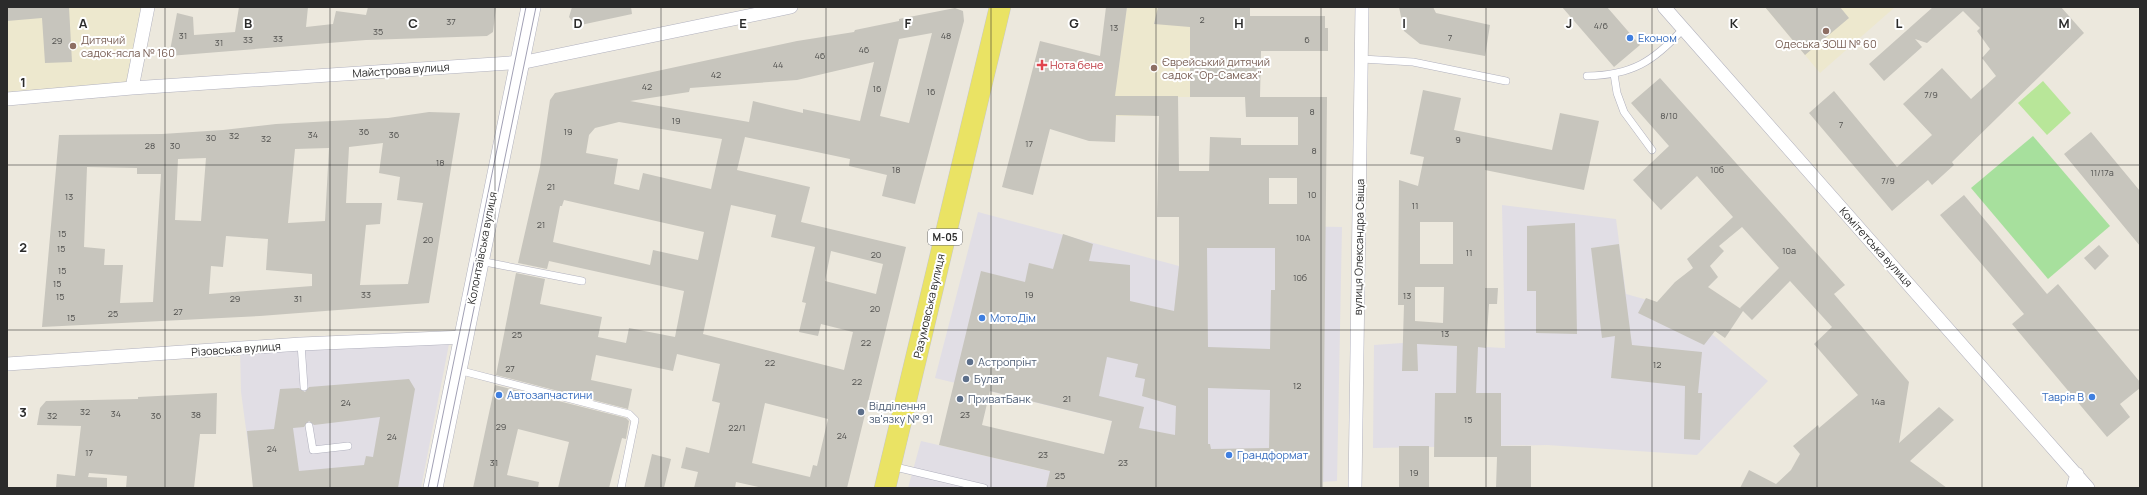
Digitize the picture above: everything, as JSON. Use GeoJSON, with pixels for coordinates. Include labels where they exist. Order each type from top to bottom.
{"type":"FeatureCollection","features":[{"type":"Feature","properties":{"kind":"main road","name":"Колонтаївська вулиця"},"geometry":{"type":"LineString","coordinates":[[433,488],[531,7]]}},
{"type":"Feature","properties":{"kind":"main road","name":"Разумовська вулиця"},"geometry":{"type":"LineString","coordinates":[[885,488],[1000,7]]}},
{"type":"Feature","properties":{"kind":"street"},"geometry":{"type":"LineString","coordinates":[[132,88],[148,7]]}},
{"type":"Feature","properties":{"kind":"street","name":"Майстрова вулиця"},"geometry":{"type":"LineString","coordinates":[[7,98],[132,88],[519,62],[791,7]]}},
{"type":"Feature","properties":{"kind":"street","name":"вулиця Олександра Свіща"},"geometry":{"type":"LineString","coordinates":[[1355,488],[1362,7]]}},
{"type":"Feature","properties":{"kind":"street","name":"Комітетська вулиця"},"geometry":{"type":"LineString","coordinates":[[1664,7],[2088,488]]}},
{"type":"Feature","properties":{"kind":"street","name":"Різовська вулиця"},"geometry":{"type":"LineString","coordinates":[[7,364],[301,344],[464,337]]}},
{"type":"Feature","properties":{"kind":"street"},"geometry":{"type":"LineString","coordinates":[[2074,488],[2077,474]]}},
{"type":"Feature","properties":{"kind":"lane"},"geometry":{"type":"LineString","coordinates":[[1587,76],[1614,74],[1636,68],[1660,54],[1683,30]]}},
{"type":"Feature","properties":{"kind":"lane"},"geometry":{"type":"LineString","coordinates":[[1362,59],[1413,62],[1506,81]]}},
{"type":"Feature","properties":{"kind":"lane"},"geometry":{"type":"LineString","coordinates":[[1614,74],[1617,93],[1624,112],[1652,150]]}},
{"type":"Feature","properties":{"kind":"lane"},"geometry":{"type":"LineString","coordinates":[[480,261],[582,281]]}},
{"type":"Feature","properties":{"kind":"lane"},"geometry":{"type":"LineString","coordinates":[[301,344],[304,387]]}},
{"type":"Feature","properties":{"kind":"lane"},"geometry":{"type":"LineString","coordinates":[[458,370],[629,414],[636,420],[621,488]]}},
{"type":"Feature","properties":{"kind":"lane"},"geometry":{"type":"LineString","coordinates":[[309,426],[313,450],[348,446]]}},
{"type":"Feature","properties":{"kind":"lane"},"geometry":{"type":"LineString","coordinates":[[890,466],[984,488]]}},
{"type":"Feature","properties":{"kind":"shaded area","name":"Дитячий садок-ясла № 160"},"geometry":{"type":"Polygon","coordinates":[[[7,7],[146,7],[130,85],[7,92],[7,7]]]}},
{"type":"Feature","properties":{"kind":"shaded area","name":"Єврейський дитячий садок \"Ор-Самєах\""},"geometry":{"type":"Polygon","coordinates":[[[1127,7],[1250,7],[1250,16],[1190,97],[1178,97],[1178,116],[1112,116],[1127,7]]]}},
{"type":"Feature","properties":{"kind":"shaded area","name":"Одеська ЗОШ № 60"},"geometry":{"type":"Polygon","coordinates":[[[1765,7],[1895,7],[1820,73],[1765,7]]]}},
{"type":"Feature","properties":{"kind":"shaded area"},"geometry":{"type":"Polygon","coordinates":[[[1502,205],[1616,219],[1626,294],[1683,310],[1768,381],[1697,455],[1547,445],[1373,448],[1374,345],[1402,343],[1505,348],[1502,205]]]}},
{"type":"Feature","properties":{"kind":"shaded area"},"geometry":{"type":"Polygon","coordinates":[[[978,212],[1179,266],[1179,224],[1342,227],[1337,481],[1221,488],[908,488],[921,441],[1097,482],[1112,421],[935,378],[978,212]]]}},
{"type":"Feature","properties":{"kind":"shaded area"},"geometry":{"type":"Polygon","coordinates":[[[449,344],[421,488],[254,488],[241,392],[240,349],[449,344]]]}},
{"type":"Feature","properties":{"kind":"green space"},"geometry":{"type":"Polygon","coordinates":[[[2043,81],[2071,113],[2047,135],[2018,103],[2043,81]]]}},
{"type":"Feature","properties":{"kind":"green space"},"geometry":{"type":"Polygon","coordinates":[[[2033,136],[2110,226],[2048,279],[1971,188],[2033,136]]]}},
{"type":"Feature","properties":{"kind":"building"},"geometry":{"type":"Polygon","coordinates":[[[7,7],[69,7],[72,62],[45,63],[42,18],[7,21],[7,7]]]}},
{"type":"Feature","properties":{"kind":"building"},"geometry":{"type":"Polygon","coordinates":[[[239,7],[308,7],[306,27],[333,24],[336,11],[366,15],[368,7],[496,7],[493,32],[487,36],[366,40],[169,56],[177,13],[193,17],[194,35],[235,32],[239,7]]]}},
{"type":"Feature","properties":{"kind":"building"},"geometry":{"type":"Polygon","coordinates":[[[572,7],[631,7],[632,14],[576,26],[569,17],[572,7]]]}},
{"type":"Feature","properties":{"kind":"building"},"geometry":{"type":"Polygon","coordinates":[[[1106,7],[1127,7],[1115,96],[1178,96],[1179,171],[1209,171],[1210,137],[1241,138],[1241,145],[1298,145],[1298,117],[1246,117],[1245,97],[1190,97],[1190,27],[1154,24],[1158,7],[1250,7],[1250,16],[1325,16],[1325,28],[1328,28],[1328,51],[1261,51],[1260,97],[1327,97],[1323,488],[1046,488],[1050,471],[939,445],[981,271],[1025,282],[1029,263],[1053,269],[1063,234],[1093,244],[1089,261],[1130,265],[1130,301],[1174,311],[1179,266],[1179,217],[1157,217],[1159,116],[1116,115],[1115,142],[1089,141],[1050,129],[1033,195],[1002,187],[1040,41],[1100,56],[1106,7]],[[1269,178],[1269,204],[1297,204],[1297,178],[1269,178]],[[1207,248],[1208,347],[1270,349],[1271,290],[1275,290],[1275,248],[1207,248]],[[1107,357],[1099,396],[1144,407],[1139,428],[1175,435],[1176,406],[1142,396],[1145,379],[1135,377],[1138,364],[1107,357]],[[1208,388],[1208,444],[1210,444],[1211,449],[1269,448],[1270,390],[1208,388]],[[990,391],[982,425],[1104,454],[1112,421],[990,391]]]}},
{"type":"Feature","properties":{"kind":"building"},"geometry":{"type":"Polygon","coordinates":[[[1399,7],[1433,7],[1436,13],[1490,25],[1485,56],[1420,44],[1404,31],[1399,7]]]}},
{"type":"Feature","properties":{"kind":"building"},"geometry":{"type":"Polygon","coordinates":[[[1562,7],[1607,7],[1640,45],[1614,67],[1562,7]]]}},
{"type":"Feature","properties":{"kind":"building"},"geometry":{"type":"Polygon","coordinates":[[[1765,7],[1840,7],[1849,18],[1805,55],[1765,7]]]}},
{"type":"Feature","properties":{"kind":"building"},"geometry":{"type":"Polygon","coordinates":[[[1933,7],[2061,7],[2084,33],[1952,162],[1954,165],[1932,185],[1928,180],[1892,211],[1809,113],[1834,91],[1897,167],[1932,135],[1903,104],[1942,68],[1971,99],[1996,76],[1982,58],[1990,49],[1977,31],[1980,28],[1963,11],[1927,43],[1915,39],[1922,47],[1884,81],[1869,64],[1933,7]]]}},
{"type":"Feature","properties":{"kind":"building"},"geometry":{"type":"Polygon","coordinates":[[[955,8],[963,11],[964,21],[915,204],[882,196],[887,175],[849,166],[850,159],[745,137],[737,170],[810,187],[801,222],[906,247],[847,488],[763,488],[736,482],[735,488],[694,488],[698,472],[681,468],[686,447],[709,453],[720,403],[712,401],[720,364],[677,354],[673,371],[596,355],[591,380],[632,389],[628,409],[496,375],[516,273],[545,279],[540,304],[602,317],[598,337],[626,343],[629,328],[675,337],[684,291],[549,261],[547,269],[518,263],[540,167],[550,100],[555,93],[797,41],[854,32],[855,30],[899,21],[899,19],[955,8]],[[932,33],[899,39],[880,116],[909,123],[932,33]],[[874,62],[797,80],[690,88],[689,92],[630,101],[749,122],[753,101],[803,113],[803,109],[860,121],[874,62]],[[619,122],[595,128],[589,135],[586,153],[618,159],[614,184],[639,190],[643,173],[711,189],[722,139],[619,122]],[[564,200],[562,206],[560,206],[553,242],[650,265],[653,250],[698,260],[704,232],[564,200]],[[731,205],[703,334],[844,370],[853,332],[821,324],[818,336],[799,332],[806,303],[802,302],[815,247],[771,237],[776,215],[731,205]],[[831,251],[825,281],[876,294],[883,264],[831,251]],[[765,403],[752,463],[810,477],[813,465],[817,466],[828,419],[765,403]]]}},
{"type":"Feature","properties":{"kind":"building"},"geometry":{"type":"Polygon","coordinates":[[[1660,78],[1845,285],[1834,294],[1909,382],[1899,443],[1939,407],[1954,420],[1910,461],[1947,488],[1740,488],[1749,470],[1776,484],[1791,470],[1800,454],[1793,446],[1818,425],[1819,428],[1858,395],[1814,344],[1832,327],[1790,281],[1752,320],[1743,311],[1725,338],[1715,331],[1704,345],[1638,313],[1646,298],[1657,302],[1675,282],[1693,268],[1687,259],[1733,217],[1697,176],[1661,210],[1633,180],[1669,146],[1631,103],[1660,78]],[[1742,227],[1719,246],[1724,251],[1710,266],[1718,277],[1708,287],[1741,309],[1740,308],[1779,268],[1742,227]]]}},
{"type":"Feature","properties":{"kind":"building"},"geometry":{"type":"Polygon","coordinates":[[[1423,90],[1461,98],[1454,130],[1552,150],[1560,113],[1599,121],[1584,190],[1485,170],[1485,288],[1498,288],[1497,304],[1489,304],[1486,348],[1478,347],[1476,393],[1501,393],[1501,446],[1531,446],[1531,488],[1496,488],[1497,457],[1434,457],[1435,393],[1456,393],[1457,346],[1417,344],[1418,371],[1402,371],[1404,305],[1398,305],[1399,180],[1418,186],[1424,157],[1410,154],[1423,90]],[[1420,222],[1420,264],[1453,264],[1453,222],[1420,222]],[[1415,287],[1415,321],[1443,323],[1444,287],[1415,287]]]}},
{"type":"Feature","properties":{"kind":"building"},"geometry":{"type":"Polygon","coordinates":[[[429,112],[460,113],[429,303],[260,316],[42,327],[59,135],[162,134],[223,130],[276,124],[388,118],[429,112]],[[383,143],[349,147],[346,203],[382,203],[380,224],[366,225],[360,285],[408,284],[423,203],[397,200],[400,177],[379,173],[383,143]],[[329,148],[295,149],[288,223],[325,221],[329,148]],[[206,158],[178,159],[175,220],[201,221],[206,158]],[[87,167],[84,247],[105,249],[104,265],[123,265],[120,303],[153,302],[161,174],[137,174],[137,168],[87,167]],[[226,236],[223,267],[211,266],[209,294],[312,286],[312,274],[266,270],[268,239],[226,236]]]}},
{"type":"Feature","properties":{"kind":"building"},"geometry":{"type":"Polygon","coordinates":[[[2091,132],[2140,191],[2140,246],[2064,154],[2091,132]]]}},
{"type":"Feature","properties":{"kind":"building"},"geometry":{"type":"Polygon","coordinates":[[[1964,195],[2047,294],[2058,284],[2140,382],[2140,388],[2120,404],[2130,417],[2107,437],[2012,324],[2024,314],[1940,215],[1964,195]]]}},
{"type":"Feature","properties":{"kind":"building"},"geometry":{"type":"Polygon","coordinates":[[[1575,223],[1577,334],[1536,333],[1536,291],[1527,291],[1527,226],[1575,223]]]}},
{"type":"Feature","properties":{"kind":"building"},"geometry":{"type":"Polygon","coordinates":[[[1619,244],[1632,345],[1702,352],[1698,393],[1702,393],[1700,440],[1684,439],[1685,386],[1611,378],[1615,336],[1602,338],[1591,248],[1619,244]]]}},
{"type":"Feature","properties":{"kind":"building"},"geometry":{"type":"Polygon","coordinates":[[[2099,245],[2109,256],[2095,270],[2084,258],[2099,245]]]}},
{"type":"Feature","properties":{"kind":"building"},"geometry":{"type":"Polygon","coordinates":[[[409,379],[415,389],[398,488],[253,488],[247,431],[274,429],[280,389],[299,388],[305,392],[309,387],[409,379]],[[380,417],[314,425],[309,421],[304,427],[293,428],[299,471],[364,465],[366,456],[373,457],[380,417]]]}},
{"type":"Feature","properties":{"kind":"building"},"geometry":{"type":"Polygon","coordinates":[[[495,385],[626,418],[629,421],[626,439],[622,438],[609,488],[558,488],[569,442],[518,429],[507,475],[539,482],[538,488],[473,488],[495,385]]]}},
{"type":"Feature","properties":{"kind":"building"},"geometry":{"type":"Polygon","coordinates":[[[217,393],[216,434],[200,434],[194,488],[126,488],[127,476],[89,473],[88,477],[107,478],[107,488],[56,488],[57,474],[75,476],[81,426],[37,425],[40,408],[46,401],[138,399],[138,397],[217,393]]]}},
{"type":"Feature","properties":{"kind":"building"},"geometry":{"type":"Polygon","coordinates":[[[1399,446],[1429,446],[1429,488],[1399,488],[1399,446]]]}},
{"type":"Feature","properties":{"kind":"building"},"geometry":{"type":"Polygon","coordinates":[[[652,454],[671,459],[664,488],[644,488],[652,454]]]}},
{"type":"Feature","properties":{"kind":"tram line"},"geometry":{"type":"LineString","coordinates":[[428,488],[526,7]]}},
{"type":"Feature","properties":{"kind":"tram line"},"geometry":{"type":"LineString","coordinates":[[437,488],[536,7]]}},
{"type":"Feature","properties":{"kind":"place","name":"Одеська ЗОШ № 60"},"geometry":{"type":"Point","coordinates":[1826,31]}},
{"type":"Feature","properties":{"kind":"place","name":"Економ"},"geometry":{"type":"Point","coordinates":[1630,38]}},
{"type":"Feature","properties":{"kind":"place","name":"Дитячий садок-ясла № 160"},"geometry":{"type":"Point","coordinates":[73,46]}},
{"type":"Feature","properties":{"kind":"place","name":"Нота бене"},"geometry":{"type":"Point","coordinates":[1042,65]}},
{"type":"Feature","properties":{"kind":"place","name":"Єврейський дитячий садок \"Ор-Самєах\""},"geometry":{"type":"Point","coordinates":[1154,68]}},
{"type":"Feature","properties":{"kind":"place","name":"МотоДім"},"geometry":{"type":"Point","coordinates":[982,318]}},
{"type":"Feature","properties":{"kind":"place","name":"Астропрінт"},"geometry":{"type":"Point","coordinates":[970,362]}},
{"type":"Feature","properties":{"kind":"place","name":"Булат"},"geometry":{"type":"Point","coordinates":[966,379]}},
{"type":"Feature","properties":{"kind":"place","name":"Автозапчастини"},"geometry":{"type":"Point","coordinates":[499,395]}},
{"type":"Feature","properties":{"kind":"place","name":"Таврія В"},"geometry":{"type":"Point","coordinates":[2092,397]}},
{"type":"Feature","properties":{"kind":"place","name":"ПриватБанк"},"geometry":{"type":"Point","coordinates":[960,399]}},
{"type":"Feature","properties":{"kind":"place","name":"Відділення зв'язку № 91"},"geometry":{"type":"Point","coordinates":[861,412]}},
{"type":"Feature","properties":{"kind":"place","name":"Грандформат"},"geometry":{"type":"Point","coordinates":[1229,455]}}]}
